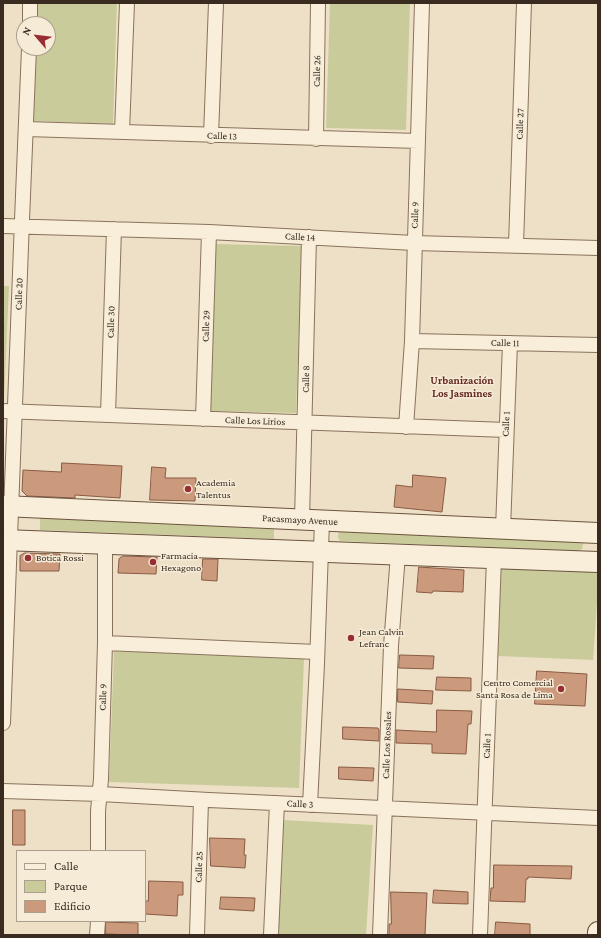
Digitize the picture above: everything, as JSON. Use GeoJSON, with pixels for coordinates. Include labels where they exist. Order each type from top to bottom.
{"type":"FeatureCollection","features":[{"type":"Feature","properties":{"kind":"main road","name":"Pacasmayo Avenue"},"geometry":{"type":"LineString","coordinates":[[6,506],[598,533]]}},
{"type":"Feature","properties":{"kind":"main road"},"geometry":{"type":"LineString","coordinates":[[290,550],[296,519]]}},
{"type":"Feature","properties":{"kind":"main road"},"geometry":{"type":"LineString","coordinates":[[6,540],[598,562]]}},
{"type":"Feature","properties":{"kind":"street"},"geometry":{"type":"LineString","coordinates":[[30,3],[30,16]]}},
{"type":"Feature","properties":{"kind":"street"},"geometry":{"type":"LineString","coordinates":[[122,132],[127,3]]}},
{"type":"Feature","properties":{"kind":"street"},"geometry":{"type":"LineString","coordinates":[[211,136],[216,3]]}},
{"type":"Feature","properties":{"kind":"street","name":"Calle 26"},"geometry":{"type":"LineString","coordinates":[[316,139],[318,3]]}},
{"type":"Feature","properties":{"kind":"street","name":"Calle 9"},"geometry":{"type":"LineString","coordinates":[[406,426],[412,341],[422,3]]}},
{"type":"Feature","properties":{"kind":"street","name":"Calle 27"},"geometry":{"type":"LineString","coordinates":[[516,245],[524,3]]}},
{"type":"Feature","properties":{"kind":"street","name":"Calle 20"},"geometry":{"type":"LineString","coordinates":[[3,723],[9,411],[22,226],[29,56]]}},
{"type":"Feature","properties":{"kind":"street","name":"Calle 13"},"geometry":{"type":"LineString","coordinates":[[26,129],[211,136],[418,141]]}},
{"type":"Feature","properties":{"kind":"street","name":"Calle 14"},"geometry":{"type":"LineString","coordinates":[[3,226],[209,232],[414,243],[598,248]]}},
{"type":"Feature","properties":{"kind":"street","name":"Calle 30"},"geometry":{"type":"LineString","coordinates":[[108,415],[114,229]]}},
{"type":"Feature","properties":{"kind":"street","name":"Calle 29"},"geometry":{"type":"LineString","coordinates":[[203,419],[209,232]]}},
{"type":"Feature","properties":{"kind":"street","name":"Calle 8"},"geometry":{"type":"LineString","coordinates":[[296,519],[304,423],[309,237]]}},
{"type":"Feature","properties":{"kind":"street","name":"Calle 11"},"geometry":{"type":"LineString","coordinates":[[412,341],[598,345]]}},
{"type":"Feature","properties":{"kind":"street","name":"Calle 1"},"geometry":{"type":"LineString","coordinates":[[504,529],[506,430],[510,344]]}},
{"type":"Feature","properties":{"kind":"street","name":"Calle Los Lirios"},"geometry":{"type":"LineString","coordinates":[[9,411],[506,430]]}},
{"type":"Feature","properties":{"kind":"street"},"geometry":{"type":"LineString","coordinates":[[310,805],[322,521]]}},
{"type":"Feature","properties":{"kind":"street","name":"Calle 9"},"geometry":{"type":"LineString","coordinates":[[98,850],[105,643],[105,544]]}},
{"type":"Feature","properties":{"kind":"street","name":"Calle Los Rosales"},"geometry":{"type":"LineString","coordinates":[[380,935],[391,646],[398,554]]}},
{"type":"Feature","properties":{"kind":"street","name":"Calle 1"},"geometry":{"type":"LineString","coordinates":[[480,935],[494,558]]}},
{"type":"Feature","properties":{"kind":"street"},"geometry":{"type":"LineString","coordinates":[[105,643],[317,652]]}},
{"type":"Feature","properties":{"kind":"street","name":"Calle 3"},"geometry":{"type":"LineString","coordinates":[[3,791],[100,794],[598,818]]}},
{"type":"Feature","properties":{"kind":"street","name":"Calle 25"},"geometry":{"type":"LineString","coordinates":[[197,935],[201,800]]}},
{"type":"Feature","properties":{"kind":"street"},"geometry":{"type":"LineString","coordinates":[[271,935],[277,803]]}},
{"type":"Feature","properties":{"kind":"street"},"geometry":{"type":"LineString","coordinates":[[97,935],[98,922]]}},
{"type":"Feature","properties":{"kind":"green space"},"geometry":{"type":"Polygon","coordinates":[[[36,3],[117,3],[113,124],[32,121],[35,56],[56,56],[56,16],[36,16],[36,3]]]}},
{"type":"Feature","properties":{"kind":"green space"},"geometry":{"type":"Polygon","coordinates":[[[330,3],[410,3],[406,130],[326,128],[330,3]]]}},
{"type":"Feature","properties":{"kind":"green space"},"geometry":{"type":"Polygon","coordinates":[[[215,244],[302,246],[296,413],[209,411],[215,244]]]}},
{"type":"Feature","properties":{"kind":"green space"},"geometry":{"type":"Polygon","coordinates":[[[3,286],[9,286],[4,401],[3,401],[3,286]]]}},
{"type":"Feature","properties":{"kind":"green space"},"geometry":{"type":"Polygon","coordinates":[[[40,518],[274,529],[274,539],[40,530],[40,518]]]}},
{"type":"Feature","properties":{"kind":"green space"},"geometry":{"type":"Polygon","coordinates":[[[339,530],[584,540],[582,549],[577,551],[340,541],[338,537],[339,530]]]}},
{"type":"Feature","properties":{"kind":"green space"},"geometry":{"type":"Polygon","coordinates":[[[501,568],[598,572],[593,660],[497,656],[501,568]]]}},
{"type":"Feature","properties":{"kind":"green space"},"geometry":{"type":"Polygon","coordinates":[[[114,651],[304,658],[299,788],[109,782],[114,651]]]}},
{"type":"Feature","properties":{"kind":"green space"},"geometry":{"type":"Polygon","coordinates":[[[283,820],[373,825],[366,935],[276,935],[283,820]]]}},
{"type":"Feature","properties":{"kind":"building"},"geometry":{"type":"Polygon","coordinates":[[[62,463],[122,466],[120,498],[75,495],[75,498],[27,496],[22,491],[23,470],[61,472],[62,463]]]}},
{"type":"Feature","properties":{"kind":"building"},"geometry":{"type":"Polygon","coordinates":[[[152,467],[166,468],[165,478],[196,478],[195,501],[150,500],[152,467]]]}},
{"type":"Feature","properties":{"kind":"building"},"geometry":{"type":"Polygon","coordinates":[[[413,475],[446,478],[442,512],[394,507],[396,485],[412,487],[413,475]]]}},
{"type":"Feature","properties":{"kind":"building"},"geometry":{"type":"Polygon","coordinates":[[[25,553],[60,554],[59,571],[20,571],[20,556],[25,553]]]}},
{"type":"Feature","properties":{"kind":"building"},"geometry":{"type":"Polygon","coordinates":[[[123,556],[157,557],[156,574],[118,573],[119,559],[123,556]]]}},
{"type":"Feature","properties":{"kind":"building"},"geometry":{"type":"Polygon","coordinates":[[[203,559],[218,559],[217,581],[202,580],[203,559]]]}},
{"type":"Feature","properties":{"kind":"building"},"geometry":{"type":"Polygon","coordinates":[[[419,567],[464,570],[463,592],[417,592],[419,567]]]}},
{"type":"Feature","properties":{"kind":"building"},"geometry":{"type":"Polygon","coordinates":[[[400,655],[434,656],[433,669],[399,668],[400,655]]]}},
{"type":"Feature","properties":{"kind":"building","name":"Centro Comercial Santa Rosa de Lima"},"geometry":{"type":"Polygon","coordinates":[[[537,671],[587,674],[585,706],[535,704],[537,671]]]}},
{"type":"Feature","properties":{"kind":"building"},"geometry":{"type":"Polygon","coordinates":[[[437,677],[471,678],[471,691],[436,690],[437,677]]]}},
{"type":"Feature","properties":{"kind":"building"},"geometry":{"type":"Polygon","coordinates":[[[398,689],[433,691],[432,704],[398,702],[398,689]]]}},
{"type":"Feature","properties":{"kind":"building"},"geometry":{"type":"Polygon","coordinates":[[[437,710],[472,711],[471,724],[468,724],[466,754],[432,753],[432,744],[396,743],[396,730],[436,732],[437,710]]]}},
{"type":"Feature","properties":{"kind":"building"},"geometry":{"type":"Polygon","coordinates":[[[343,727],[378,728],[379,741],[343,739],[343,727]]]}},
{"type":"Feature","properties":{"kind":"building"},"geometry":{"type":"Polygon","coordinates":[[[339,767],[374,768],[373,781],[339,779],[339,767]]]}},
{"type":"Feature","properties":{"kind":"building"},"geometry":{"type":"Polygon","coordinates":[[[13,810],[25,810],[25,845],[13,845],[13,810]]]}},
{"type":"Feature","properties":{"kind":"building"},"geometry":{"type":"Polygon","coordinates":[[[210,838],[245,839],[245,868],[211,866],[210,838]]]}},
{"type":"Feature","properties":{"kind":"building"},"geometry":{"type":"Polygon","coordinates":[[[494,865],[572,866],[571,879],[528,877],[528,879],[526,879],[525,902],[490,901],[491,888],[493,888],[494,865]]]}},
{"type":"Feature","properties":{"kind":"building"},"geometry":{"type":"Polygon","coordinates":[[[149,881],[183,882],[183,895],[178,895],[177,916],[146,914],[146,901],[148,901],[149,881]]]}},
{"type":"Feature","properties":{"kind":"building"},"geometry":{"type":"Polygon","coordinates":[[[434,890],[468,892],[468,904],[433,903],[434,890]]]}},
{"type":"Feature","properties":{"kind":"building"},"geometry":{"type":"Polygon","coordinates":[[[391,892],[427,893],[425,935],[389,935],[389,924],[391,924],[391,892]]]}},
{"type":"Feature","properties":{"kind":"building"},"geometry":{"type":"Polygon","coordinates":[[[221,897],[255,898],[254,911],[220,909],[221,897]]]}},
{"type":"Feature","properties":{"kind":"building"},"geometry":{"type":"Polygon","coordinates":[[[106,922],[138,923],[138,935],[106,934],[106,922]]]}},
{"type":"Feature","properties":{"kind":"building"},"geometry":{"type":"Polygon","coordinates":[[[496,922],[530,924],[530,935],[495,935],[496,922]]]}},
{"type":"Feature","properties":{"kind":"place","name":"Academia Talentus"},"geometry":{"type":"Point","coordinates":[188,489]}},
{"type":"Feature","properties":{"kind":"place","name":"Botica Rossi"},"geometry":{"type":"Point","coordinates":[28,558]}},
{"type":"Feature","properties":{"kind":"place","name":"Farmacia Hexagono"},"geometry":{"type":"Point","coordinates":[153,562]}},
{"type":"Feature","properties":{"kind":"place","name":"Jean Calvin Lefranc"},"geometry":{"type":"Point","coordinates":[351,638]}},
{"type":"Feature","properties":{"kind":"place","name":"Centro Comercial Santa Rosa de Lima"},"geometry":{"type":"Point","coordinates":[561,689]}},
{"type":"Feature","properties":{"kind":"district","name":"Urbanización Los Jasmines"},"geometry":{"type":"Point","coordinates":[462,387]}}]}
